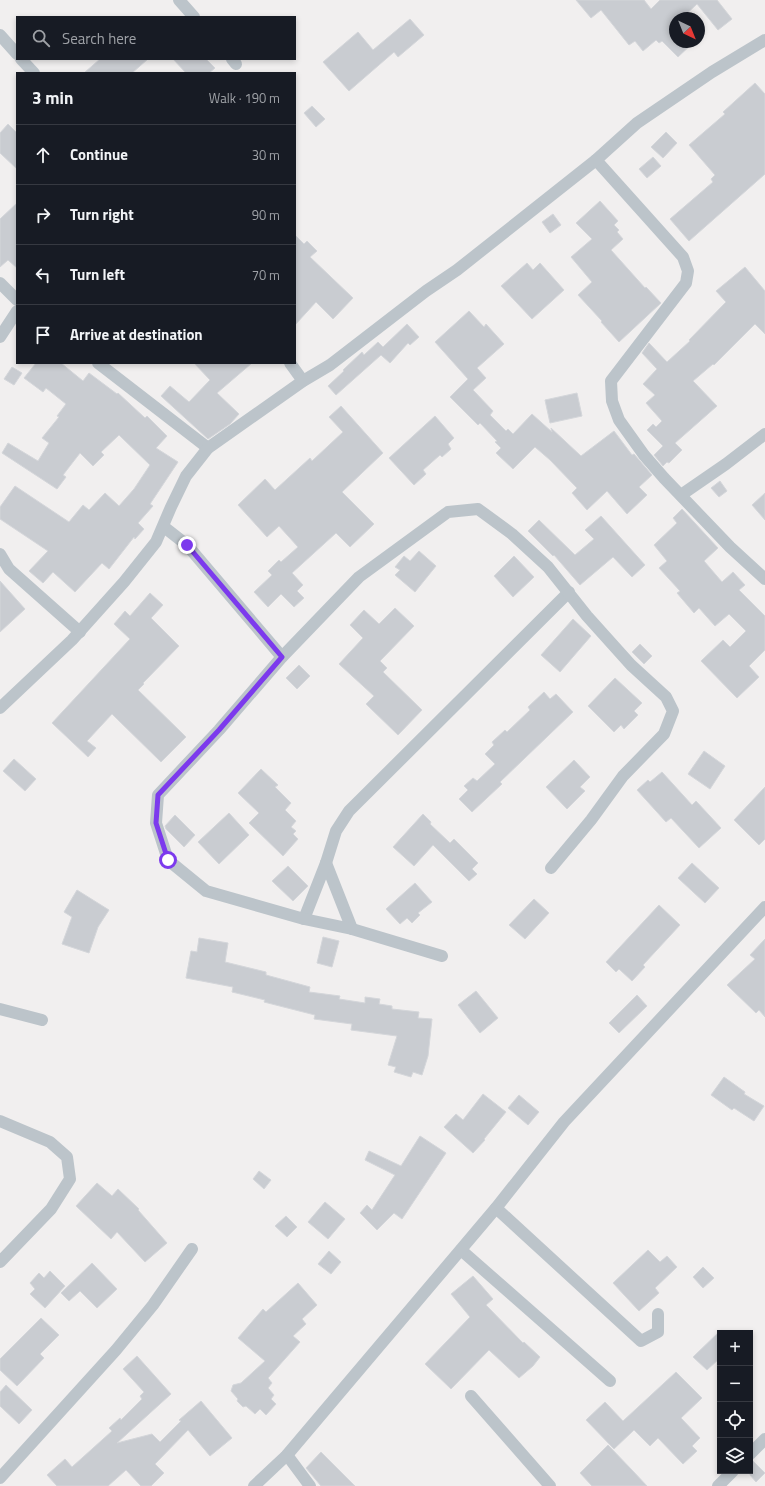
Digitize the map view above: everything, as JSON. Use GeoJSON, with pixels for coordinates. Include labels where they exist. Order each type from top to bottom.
{"type":"FeatureCollection","features":[{"type":"Feature","properties":{"kind":"street"},"geometry":{"type":"LineString","coordinates":[[179,0],[193,16]]}},
{"type":"Feature","properties":{"kind":"street"},"geometry":{"type":"LineString","coordinates":[[0,35],[16,53]]}},
{"type":"Feature","properties":{"kind":"street"},"geometry":{"type":"LineString","coordinates":[[0,708],[80,632],[124,582],[156,542],[164,527],[171,506],[186,476],[208,448],[304,381],[330,365],[426,291],[457,270],[596,160],[637,123],[712,72],[765,40]]}},
{"type":"Feature","properties":{"kind":"street"},"geometry":{"type":"LineString","coordinates":[[23,60],[33,72]]}},
{"type":"Feature","properties":{"kind":"street"},"geometry":{"type":"LineString","coordinates":[[596,160],[683,257],[688,271],[686,283],[611,381],[612,401],[620,420],[644,455],[730,547],[765,579]]}},
{"type":"Feature","properties":{"kind":"street"},"geometry":{"type":"LineString","coordinates":[[0,283],[16,299]]}},
{"type":"Feature","properties":{"kind":"street"},"geometry":{"type":"LineString","coordinates":[[0,337],[16,313]]}},
{"type":"Feature","properties":{"kind":"street"},"geometry":{"type":"LineString","coordinates":[[99,364],[208,448]]}},
{"type":"Feature","properties":{"kind":"street"},"geometry":{"type":"LineString","coordinates":[[291,364],[304,381]]}},
{"type":"Feature","properties":{"kind":"street"},"geometry":{"type":"LineString","coordinates":[[681,495],[726,464],[765,434]]}},
{"type":"Feature","properties":{"kind":"street"},"geometry":{"type":"LineString","coordinates":[[442,956],[352,929],[304,919],[206,891],[168,860],[156,823],[158,795],[219,730],[282,657],[359,577],[448,512],[478,509],[512,534],[548,568],[587,616],[631,665],[666,697],[673,712],[664,734],[623,776],[591,820],[551,868]]}},
{"type":"Feature","properties":{"kind":"street"},"geometry":{"type":"LineString","coordinates":[[164,527],[187,545],[282,657]]}},
{"type":"Feature","properties":{"kind":"street"},"geometry":{"type":"LineString","coordinates":[[0,554],[9,569],[80,632]]}},
{"type":"Feature","properties":{"kind":"street"},"geometry":{"type":"LineString","coordinates":[[304,919],[336,831],[349,811],[569,592]]}},
{"type":"Feature","properties":{"kind":"street"},"geometry":{"type":"LineString","coordinates":[[326,862],[352,929]]}},
{"type":"Feature","properties":{"kind":"street"},"geometry":{"type":"LineString","coordinates":[[254,1486],[287,1455],[496,1208],[564,1122],[765,907]]}},
{"type":"Feature","properties":{"kind":"street"},"geometry":{"type":"LineString","coordinates":[[0,1009],[42,1020]]}},
{"type":"Feature","properties":{"kind":"street"},"geometry":{"type":"LineString","coordinates":[[0,1121],[50,1142],[67,1157],[70,1179],[51,1209],[0,1262]]}},
{"type":"Feature","properties":{"kind":"street"},"geometry":{"type":"LineString","coordinates":[[496,1208],[640,1341],[658,1332],[658,1314]]}},
{"type":"Feature","properties":{"kind":"street"},"geometry":{"type":"LineString","coordinates":[[0,1478],[116,1350],[153,1305],[192,1249]]}},
{"type":"Feature","properties":{"kind":"street"},"geometry":{"type":"LineString","coordinates":[[460,1250],[610,1382]]}},
{"type":"Feature","properties":{"kind":"street"},"geometry":{"type":"LineString","coordinates":[[471,1396],[550,1486]]}},
{"type":"Feature","properties":{"kind":"street"},"geometry":{"type":"LineString","coordinates":[[753,1451],[765,1439]]}},
{"type":"Feature","properties":{"kind":"street"},"geometry":{"type":"LineString","coordinates":[[287,1455],[310,1486]]}},
{"type":"Feature","properties":{"kind":"street"},"geometry":{"type":"LineString","coordinates":[[718,1486],[730,1474]]}},
{"type":"Feature","properties":{"kind":"building"},"geometry":{"type":"Polygon","coordinates":[[[576,0],[644,0],[651,9],[660,0],[717,0],[732,19],[718,30],[697,4],[688,12],[669,12],[669,48],[662,41],[659,43],[656,40],[643,51],[635,41],[629,45],[601,10],[591,18],[576,0]]]}},
{"type":"Feature","properties":{"kind":"building"},"geometry":{"type":"Polygon","coordinates":[[[410,19],[424,35],[398,57],[394,52],[349,91],[323,62],[358,32],[373,50],[410,19]]]}},
{"type":"Feature","properties":{"kind":"building"},"geometry":{"type":"Polygon","coordinates":[[[669,48],[688,48],[678,57],[669,48]]]}},
{"type":"Feature","properties":{"kind":"building"},"geometry":{"type":"Polygon","coordinates":[[[99,60],[147,60],[133,72],[85,72],[99,60]]]}},
{"type":"Feature","properties":{"kind":"building"},"geometry":{"type":"Polygon","coordinates":[[[174,60],[207,60],[215,68],[210,72],[185,72],[174,60]]]}},
{"type":"Feature","properties":{"kind":"building"},"geometry":{"type":"Polygon","coordinates":[[[755,83],[765,94],[765,174],[689,241],[670,219],[713,182],[711,179],[715,175],[689,145],[725,114],[723,112],[755,83]]]}},
{"type":"Feature","properties":{"kind":"building"},"geometry":{"type":"Polygon","coordinates":[[[312,106],[325,119],[316,127],[304,113],[312,106]]]}},
{"type":"Feature","properties":{"kind":"building"},"geometry":{"type":"Polygon","coordinates":[[[8,124],[16,132],[16,168],[0,153],[0,133],[8,124]]]}},
{"type":"Feature","properties":{"kind":"building"},"geometry":{"type":"Polygon","coordinates":[[[666,132],[677,143],[663,158],[651,147],[666,132]]]}},
{"type":"Feature","properties":{"kind":"building"},"geometry":{"type":"Polygon","coordinates":[[[653,157],[661,166],[647,178],[639,169],[653,157]]]}},
{"type":"Feature","properties":{"kind":"building"},"geometry":{"type":"Polygon","coordinates":[[[600,201],[618,221],[614,225],[619,230],[617,232],[623,239],[611,250],[645,288],[646,287],[661,303],[619,342],[578,295],[592,282],[571,257],[592,239],[576,223],[600,201]]]}},
{"type":"Feature","properties":{"kind":"building"},"geometry":{"type":"Polygon","coordinates":[[[16,204],[16,267],[8,260],[0,267],[0,219],[16,204]]]}},
{"type":"Feature","properties":{"kind":"building"},"geometry":{"type":"Polygon","coordinates":[[[553,214],[561,225],[550,233],[542,222],[553,214]]]}},
{"type":"Feature","properties":{"kind":"building"},"geometry":{"type":"Polygon","coordinates":[[[296,236],[304,244],[307,241],[317,251],[310,257],[353,298],[333,319],[316,302],[296,324],[296,236]]]}},
{"type":"Feature","properties":{"kind":"building"},"geometry":{"type":"Polygon","coordinates":[[[527,263],[533,270],[540,263],[564,290],[532,319],[501,286],[527,263]]]}},
{"type":"Feature","properties":{"kind":"building"},"geometry":{"type":"Polygon","coordinates":[[[745,267],[765,291],[765,334],[755,324],[714,365],[713,364],[693,381],[717,406],[675,443],[682,450],[669,463],[667,462],[663,466],[654,455],[663,446],[647,430],[653,424],[656,427],[662,421],[646,403],[655,395],[643,384],[657,369],[642,353],[649,343],[667,362],[690,341],[689,340],[726,302],[716,291],[745,267]]]}},
{"type":"Feature","properties":{"kind":"building"},"geometry":{"type":"Polygon","coordinates":[[[469,311],[484,327],[486,324],[504,344],[477,368],[486,378],[473,390],[493,411],[490,415],[506,431],[508,429],[513,434],[532,414],[552,432],[551,428],[581,456],[614,431],[632,455],[634,454],[652,475],[639,487],[647,495],[627,514],[607,491],[587,510],[572,493],[577,488],[535,447],[513,469],[496,453],[501,448],[495,442],[497,441],[480,423],[478,425],[450,397],[468,379],[435,342],[469,311]]]}},
{"type":"Feature","properties":{"kind":"building"},"geometry":{"type":"Polygon","coordinates":[[[407,324],[419,337],[410,345],[408,343],[390,363],[381,355],[336,395],[328,386],[362,352],[364,355],[378,342],[383,347],[407,324]]]}},
{"type":"Feature","properties":{"kind":"building"},"geometry":{"type":"Polygon","coordinates":[[[35,364],[62,364],[83,381],[89,373],[117,394],[118,393],[145,418],[147,416],[167,436],[156,448],[178,462],[150,504],[153,506],[138,523],[144,529],[135,539],[134,537],[109,569],[102,563],[75,592],[53,572],[43,583],[29,571],[48,551],[0,519],[0,507],[15,486],[69,522],[83,505],[89,510],[105,493],[119,506],[134,489],[150,465],[119,435],[101,452],[104,455],[93,466],[80,453],[63,475],[66,477],[57,489],[2,453],[8,443],[38,461],[49,443],[42,438],[59,417],[57,416],[66,404],[46,388],[43,392],[24,378],[35,364]]]}},
{"type":"Feature","properties":{"kind":"building"},"geometry":{"type":"Polygon","coordinates":[[[195,364],[251,364],[217,393],[239,414],[230,424],[208,439],[161,396],[170,386],[189,402],[210,380],[195,364]]]}},
{"type":"Feature","properties":{"kind":"building"},"geometry":{"type":"Polygon","coordinates":[[[12,367],[22,373],[14,385],[4,379],[12,367]]]}},
{"type":"Feature","properties":{"kind":"building"},"geometry":{"type":"Polygon","coordinates":[[[577,393],[582,416],[550,423],[545,400],[577,393]]]}},
{"type":"Feature","properties":{"kind":"building"},"geometry":{"type":"Polygon","coordinates":[[[341,406],[383,453],[342,492],[374,524],[350,547],[336,533],[292,573],[303,585],[297,591],[304,598],[294,607],[281,594],[268,607],[254,592],[272,575],[268,571],[279,560],[281,562],[298,547],[279,526],[267,537],[238,505],[265,479],[275,490],[310,458],[312,461],[343,432],[329,417],[341,406]]]}},
{"type":"Feature","properties":{"kind":"building"},"geometry":{"type":"Polygon","coordinates":[[[435,416],[454,438],[448,444],[451,449],[442,457],[440,455],[423,470],[426,474],[414,485],[389,458],[435,416]]]}},
{"type":"Feature","properties":{"kind":"building"},"geometry":{"type":"Polygon","coordinates":[[[720,481],[727,491],[719,497],[711,488],[720,481]]]}},
{"type":"Feature","properties":{"kind":"building"},"geometry":{"type":"Polygon","coordinates":[[[765,493],[765,520],[752,505],[765,493]]]}},
{"type":"Feature","properties":{"kind":"building"},"geometry":{"type":"Polygon","coordinates":[[[682,509],[718,548],[704,561],[722,582],[733,572],[745,585],[739,590],[765,616],[765,650],[749,666],[759,677],[737,698],[701,661],[723,640],[730,647],[746,631],[729,614],[715,626],[699,608],[694,613],[677,593],[680,591],[659,568],[667,561],[654,545],[677,523],[673,518],[682,509]]]}},
{"type":"Feature","properties":{"kind":"building"},"geometry":{"type":"Polygon","coordinates":[[[601,516],[645,565],[632,577],[613,557],[580,585],[554,555],[553,556],[528,531],[539,520],[575,555],[594,539],[585,530],[601,516]]]}},
{"type":"Feature","properties":{"kind":"building"},"geometry":{"type":"Polygon","coordinates":[[[419,551],[436,566],[415,592],[395,575],[400,570],[395,567],[404,556],[410,561],[419,551]]]}},
{"type":"Feature","properties":{"kind":"building"},"geometry":{"type":"Polygon","coordinates":[[[514,556],[534,577],[513,597],[494,576],[514,556]]]}},
{"type":"Feature","properties":{"kind":"building"},"geometry":{"type":"Polygon","coordinates":[[[0,581],[25,609],[0,632],[0,581]]]}},
{"type":"Feature","properties":{"kind":"building"},"geometry":{"type":"Polygon","coordinates":[[[150,593],[163,605],[151,618],[179,646],[138,690],[186,737],[161,762],[112,714],[87,741],[96,748],[88,757],[52,723],[130,639],[114,624],[125,611],[130,616],[150,593]]]}},
{"type":"Feature","properties":{"kind":"building"},"geometry":{"type":"Polygon","coordinates":[[[395,608],[414,626],[380,661],[387,668],[383,672],[422,710],[398,735],[366,704],[374,696],[339,664],[363,638],[350,625],[364,610],[379,624],[395,608]]]}},
{"type":"Feature","properties":{"kind":"building"},"geometry":{"type":"Polygon","coordinates":[[[573,619],[591,636],[560,672],[541,655],[573,619]]]}},
{"type":"Feature","properties":{"kind":"building"},"geometry":{"type":"Polygon","coordinates":[[[640,644],[652,656],[644,664],[632,652],[640,644]]]}},
{"type":"Feature","properties":{"kind":"building"},"geometry":{"type":"Polygon","coordinates":[[[299,665],[310,676],[297,689],[286,678],[299,665]]]}},
{"type":"Feature","properties":{"kind":"building"},"geometry":{"type":"Polygon","coordinates":[[[615,678],[642,703],[634,711],[638,715],[624,729],[621,725],[614,732],[588,706],[615,678]]]}},
{"type":"Feature","properties":{"kind":"building"},"geometry":{"type":"Polygon","coordinates":[[[544,692],[550,699],[556,694],[573,712],[500,782],[502,784],[472,812],[459,799],[468,790],[464,786],[473,778],[477,781],[495,764],[485,754],[494,745],[492,742],[505,730],[507,732],[530,710],[528,707],[544,692]]]}},
{"type":"Feature","properties":{"kind":"building"},"geometry":{"type":"Polygon","coordinates":[[[704,751],[725,766],[710,789],[688,774],[704,751]]]}},
{"type":"Feature","properties":{"kind":"building"},"geometry":{"type":"Polygon","coordinates":[[[14,759],[36,779],[25,791],[3,771],[14,759]]]}},
{"type":"Feature","properties":{"kind":"building"},"geometry":{"type":"Polygon","coordinates":[[[574,760],[590,777],[580,787],[585,791],[567,809],[546,787],[574,760]]]}},
{"type":"Feature","properties":{"kind":"building"},"geometry":{"type":"Polygon","coordinates":[[[261,769],[278,785],[275,787],[291,803],[285,810],[296,821],[291,827],[296,831],[293,834],[298,839],[283,856],[249,823],[259,813],[238,793],[261,769]]]}},
{"type":"Feature","properties":{"kind":"building"},"geometry":{"type":"Polygon","coordinates":[[[662,772],[692,805],[696,801],[721,828],[699,848],[671,818],[666,822],[637,790],[648,780],[650,782],[662,772]]]}},
{"type":"Feature","properties":{"kind":"building"},"geometry":{"type":"Polygon","coordinates":[[[765,787],[765,839],[759,845],[734,820],[765,787]]]}},
{"type":"Feature","properties":{"kind":"building"},"geometry":{"type":"Polygon","coordinates":[[[229,813],[249,835],[219,864],[198,842],[229,813]]]}},
{"type":"Feature","properties":{"kind":"building"},"geometry":{"type":"Polygon","coordinates":[[[423,814],[431,822],[430,824],[450,843],[454,839],[478,863],[472,869],[477,874],[469,881],[433,845],[414,866],[393,847],[423,814]]]}},
{"type":"Feature","properties":{"kind":"building"},"geometry":{"type":"Polygon","coordinates":[[[175,815],[195,835],[184,847],[166,829],[165,826],[175,815]]]}},
{"type":"Feature","properties":{"kind":"building"},"geometry":{"type":"Polygon","coordinates":[[[692,863],[719,888],[705,903],[678,878],[692,863]]]}},
{"type":"Feature","properties":{"kind":"building"},"geometry":{"type":"Polygon","coordinates":[[[288,866],[308,886],[293,901],[272,881],[288,866]]]}},
{"type":"Feature","properties":{"kind":"building"},"geometry":{"type":"Polygon","coordinates":[[[415,883],[432,902],[418,913],[420,915],[412,923],[407,918],[400,924],[386,909],[415,883]]]}},
{"type":"Feature","properties":{"kind":"building"},"geometry":{"type":"Polygon","coordinates":[[[77,890],[109,910],[98,927],[89,953],[62,944],[72,917],[64,912],[77,890]]]}},
{"type":"Feature","properties":{"kind":"building"},"geometry":{"type":"Polygon","coordinates":[[[534,899],[549,913],[525,939],[509,925],[534,899]]]}},
{"type":"Feature","properties":{"kind":"building"},"geometry":{"type":"Polygon","coordinates":[[[659,905],[680,925],[643,965],[645,967],[632,981],[619,969],[616,972],[606,962],[659,905]]]}},
{"type":"Feature","properties":{"kind":"building"},"geometry":{"type":"Polygon","coordinates":[[[323,937],[339,941],[332,967],[317,963],[323,937]]]}},
{"type":"Feature","properties":{"kind":"building"},"geometry":{"type":"Polygon","coordinates":[[[199,938],[228,943],[225,962],[266,972],[266,975],[310,987],[309,992],[340,996],[339,999],[365,1003],[365,997],[380,999],[379,1004],[392,1006],[392,1009],[419,1012],[418,1018],[432,1019],[428,1056],[422,1075],[413,1072],[411,1077],[394,1072],[396,1067],[388,1065],[397,1036],[351,1030],[352,1024],[314,1019],[315,1015],[232,992],[233,987],[186,978],[191,951],[197,952],[199,938]]]}},
{"type":"Feature","properties":{"kind":"building"},"geometry":{"type":"Polygon","coordinates":[[[765,939],[765,1017],[759,1010],[756,1013],[727,985],[755,959],[750,955],[765,939]]]}},
{"type":"Feature","properties":{"kind":"building"},"geometry":{"type":"Polygon","coordinates":[[[476,991],[498,1018],[480,1033],[458,1005],[476,991]]]}},
{"type":"Feature","properties":{"kind":"building"},"geometry":{"type":"Polygon","coordinates":[[[637,995],[647,1006],[619,1033],[609,1023],[637,995]]]}},
{"type":"Feature","properties":{"kind":"building"},"geometry":{"type":"Polygon","coordinates":[[[724,1077],[745,1092],[744,1094],[764,1106],[754,1121],[734,1108],[732,1110],[711,1095],[724,1077]]]}},
{"type":"Feature","properties":{"kind":"building"},"geometry":{"type":"Polygon","coordinates":[[[483,1094],[506,1112],[473,1153],[444,1127],[456,1114],[463,1120],[483,1094]]]}},
{"type":"Feature","properties":{"kind":"building"},"geometry":{"type":"Polygon","coordinates":[[[519,1095],[539,1112],[528,1125],[508,1108],[519,1095]]]}},
{"type":"Feature","properties":{"kind":"building"},"geometry":{"type":"Polygon","coordinates":[[[420,1136],[446,1153],[402,1219],[394,1213],[377,1230],[360,1213],[367,1205],[372,1210],[395,1175],[365,1160],[369,1151],[401,1166],[420,1136]]]}},
{"type":"Feature","properties":{"kind":"building"},"geometry":{"type":"Polygon","coordinates":[[[259,1171],[271,1180],[264,1189],[253,1179],[259,1171]]]}},
{"type":"Feature","properties":{"kind":"building"},"geometry":{"type":"Polygon","coordinates":[[[97,1183],[112,1196],[118,1189],[139,1209],[138,1210],[167,1243],[145,1262],[117,1232],[111,1239],[76,1206],[97,1183]]]}},
{"type":"Feature","properties":{"kind":"building"},"geometry":{"type":"Polygon","coordinates":[[[325,1202],[345,1219],[328,1239],[308,1222],[325,1202]]]}},
{"type":"Feature","properties":{"kind":"building"},"geometry":{"type":"Polygon","coordinates":[[[286,1216],[297,1227],[287,1237],[275,1226],[286,1216]]]}},
{"type":"Feature","properties":{"kind":"building"},"geometry":{"type":"Polygon","coordinates":[[[648,1250],[660,1262],[667,1256],[677,1267],[655,1288],[659,1293],[639,1311],[613,1283],[648,1250]]]}},
{"type":"Feature","properties":{"kind":"building"},"geometry":{"type":"Polygon","coordinates":[[[329,1251],[341,1262],[331,1274],[318,1264],[329,1251]]]}},
{"type":"Feature","properties":{"kind":"building"},"geometry":{"type":"Polygon","coordinates":[[[92,1263],[117,1289],[97,1308],[80,1291],[69,1301],[61,1293],[92,1263]]]}},
{"type":"Feature","properties":{"kind":"building"},"geometry":{"type":"Polygon","coordinates":[[[703,1267],[714,1278],[703,1288],[693,1277],[703,1267]]]}},
{"type":"Feature","properties":{"kind":"building"},"geometry":{"type":"Polygon","coordinates":[[[50,1271],[65,1286],[45,1308],[30,1294],[35,1289],[30,1283],[39,1273],[44,1278],[50,1271]]]}},
{"type":"Feature","properties":{"kind":"building"},"geometry":{"type":"Polygon","coordinates":[[[473,1276],[493,1299],[486,1305],[523,1343],[524,1342],[540,1357],[533,1366],[519,1378],[489,1350],[451,1389],[425,1364],[470,1317],[451,1294],[473,1276]]]}},
{"type":"Feature","properties":{"kind":"building"},"geometry":{"type":"Polygon","coordinates":[[[298,1283],[317,1305],[302,1319],[306,1324],[293,1336],[300,1342],[268,1378],[272,1383],[268,1388],[274,1395],[271,1399],[276,1404],[266,1415],[260,1409],[255,1414],[246,1406],[243,1407],[231,1391],[233,1385],[241,1383],[265,1361],[238,1338],[263,1309],[266,1312],[298,1283]]]}},
{"type":"Feature","properties":{"kind":"building"},"geometry":{"type":"Polygon","coordinates":[[[41,1318],[59,1335],[40,1354],[44,1358],[17,1386],[0,1370],[0,1359],[41,1318]]]}},
{"type":"Feature","properties":{"kind":"building"},"geometry":{"type":"Polygon","coordinates":[[[717,1334],[717,1361],[707,1370],[693,1357],[717,1334]]]}},
{"type":"Feature","properties":{"kind":"building"},"geometry":{"type":"Polygon","coordinates":[[[137,1356],[171,1394],[117,1443],[152,1434],[160,1442],[181,1421],[179,1420],[201,1401],[232,1438],[210,1456],[188,1430],[155,1464],[164,1473],[151,1486],[141,1486],[126,1470],[108,1486],[57,1486],[47,1475],[65,1459],[72,1467],[112,1431],[109,1428],[120,1418],[121,1420],[142,1399],[140,1396],[144,1392],[123,1369],[137,1356]]]}},
{"type":"Feature","properties":{"kind":"building"},"geometry":{"type":"Polygon","coordinates":[[[676,1372],[702,1398],[681,1418],[700,1438],[692,1446],[697,1451],[683,1464],[658,1438],[650,1446],[634,1430],[614,1449],[586,1420],[605,1402],[623,1421],[676,1372]]]}},
{"type":"Feature","properties":{"kind":"building"},"geometry":{"type":"Polygon","coordinates":[[[6,1385],[32,1410],[19,1424],[0,1406],[0,1392],[6,1385]]]}},
{"type":"Feature","properties":{"kind":"building"},"geometry":{"type":"Polygon","coordinates":[[[608,1445],[647,1486],[592,1486],[580,1473],[608,1445]]]}},
{"type":"Feature","properties":{"kind":"building"},"geometry":{"type":"Polygon","coordinates":[[[321,1452],[355,1486],[321,1486],[306,1468],[321,1452]]]}},
{"type":"Feature","properties":{"kind":"building"},"geometry":{"type":"Polygon","coordinates":[[[753,1461],[765,1473],[756,1482],[750,1475],[753,1474],[753,1461]]]}},
{"type":"Feature","properties":{"kind":"route"},"geometry":{"type":"LineString","coordinates":[[168,860],[156,823],[158,795],[219,730],[282,657],[187,545]]}}]}
